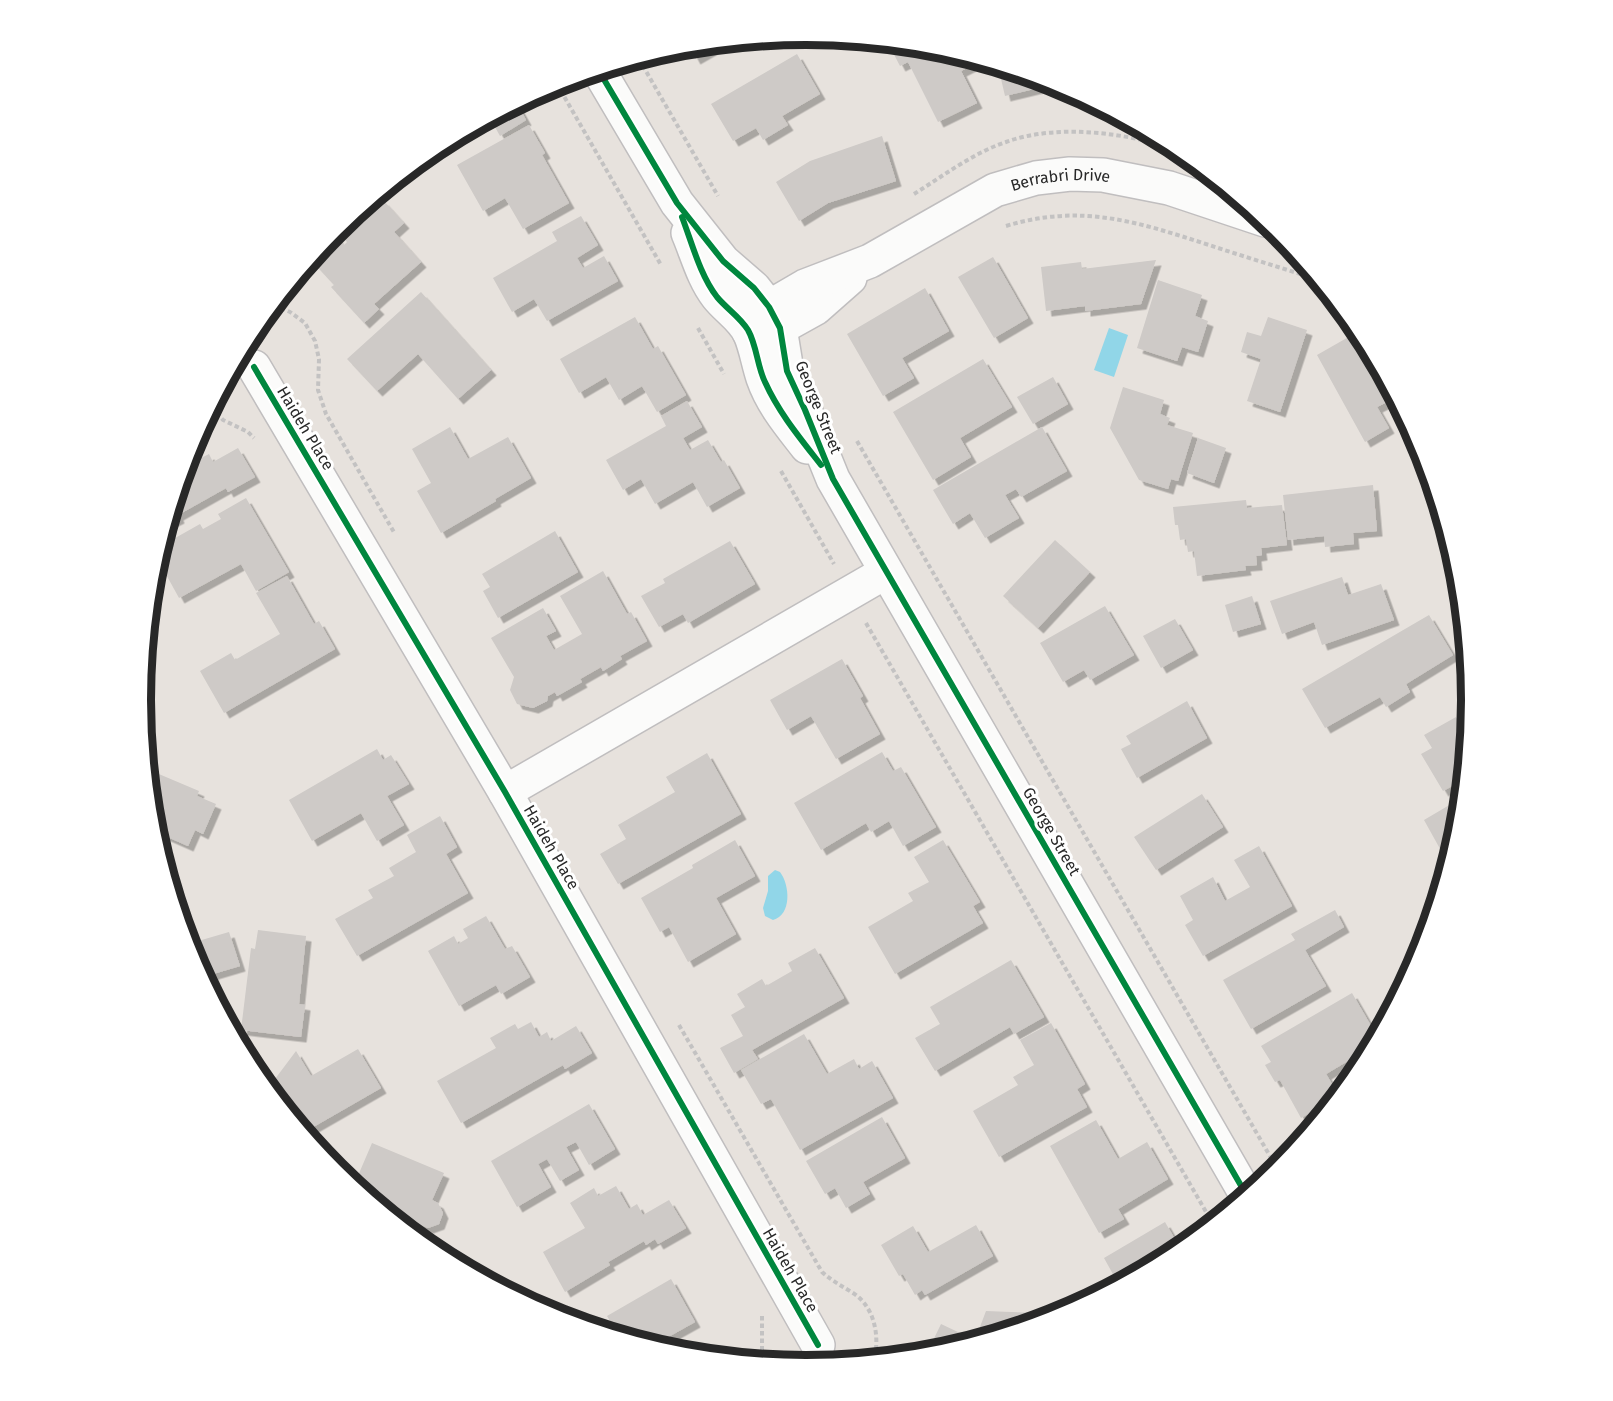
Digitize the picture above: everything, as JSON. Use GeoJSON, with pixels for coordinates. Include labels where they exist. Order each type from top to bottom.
{"type":"FeatureCollection","features":[{"type":"Feature","properties":{"kind":"street","name":"George Street"},"geometry":{"type":"LineString","coordinates":[[603,78],[677,203],[707,281],[717,296],[737,316],[766,322],[763,379],[771,397],[782,415],[833,479],[1243,1189]]}},
{"type":"Feature","properties":{"kind":"street","name":"Berrabri Drive"},"geometry":{"type":"LineString","coordinates":[[766,322],[805,286],[870,261],[995,190],[1036,178],[1070,174],[1103,175],[1169,188],[1245,213]]}},
{"type":"Feature","properties":{"kind":"street","name":"Haideh Place"},"geometry":{"type":"LineString","coordinates":[[255,367],[505,792],[818,1345]]}},
{"type":"Feature","properties":{"kind":"street","name":"Haideh Place"},"geometry":{"type":"LineString","coordinates":[[505,792],[886,572]]}},
{"type":"Feature","properties":{"kind":"path"},"geometry":{"type":"LineString","coordinates":[[643,66],[722,204]]}},
{"type":"Feature","properties":{"kind":"path"},"geometry":{"type":"LineString","coordinates":[[1005,226],[1043,217],[1082,215],[1114,218],[1154,228],[1306,276]]}},
{"type":"Feature","properties":{"kind":"path"},"geometry":{"type":"LineString","coordinates":[[281,308],[305,324],[315,341],[319,359],[318,390],[326,414],[398,539]]}},
{"type":"Feature","properties":{"kind":"path"},"geometry":{"type":"LineString","coordinates":[[856,439],[1273,1161]]}},
{"type":"Feature","properties":{"kind":"path"},"geometry":{"type":"LineString","coordinates":[[823,568],[833,562]]}},
{"type":"Feature","properties":{"kind":"path"},"geometry":{"type":"LineString","coordinates":[[862,614],[1210,1218]]}},
{"type":"Feature","properties":{"kind":"path"},"geometry":{"type":"LineString","coordinates":[[677,1021],[822,1272],[834,1283],[855,1294],[869,1310],[875,1326],[878,1344],[876,1352]]}},
{"type":"Feature","properties":{"kind":"water"},"geometry":{"type":"Polygon","coordinates":[[[1109,328],[1128,335],[1114,377],[1094,370],[1109,328]]]}},
{"type":"Feature","properties":{"kind":"water"},"geometry":{"type":"Polygon","coordinates":[[[775,870],[780,872],[786,884],[787,899],[784,912],[773,920],[765,916],[763,908],[768,891],[768,876],[775,870]]]}},
{"type":"Feature","properties":{"kind":"building"},"geometry":{"type":"Polygon","coordinates":[[[892,51],[971,66],[961,71],[977,103],[938,122],[908,62],[900,66],[892,51]]]}},
{"type":"Feature","properties":{"kind":"building"},"geometry":{"type":"Polygon","coordinates":[[[797,54],[820,94],[782,116],[788,125],[763,140],[756,128],[733,141],[711,104],[797,54]]]}},
{"type":"Feature","properties":{"kind":"building"},"geometry":{"type":"Polygon","coordinates":[[[1000,75],[1038,88],[1005,96],[1000,75]]]}},
{"type":"Feature","properties":{"kind":"building"},"geometry":{"type":"Polygon","coordinates":[[[521,111],[526,120],[500,136],[494,125],[521,111]]]}},
{"type":"Feature","properties":{"kind":"building"},"geometry":{"type":"Polygon","coordinates":[[[529,125],[545,153],[542,155],[569,203],[523,229],[505,198],[483,211],[457,165],[529,125]]]}},
{"type":"Feature","properties":{"kind":"building"},"geometry":{"type":"Polygon","coordinates":[[[882,136],[896,181],[828,203],[799,221],[776,182],[810,161],[882,136]]]}},
{"type":"Feature","properties":{"kind":"building"},"geometry":{"type":"Polygon","coordinates":[[[383,200],[404,223],[394,232],[421,262],[374,304],[379,309],[364,323],[331,287],[334,285],[316,266],[340,240],[344,245],[347,242],[343,237],[383,200]]]}},
{"type":"Feature","properties":{"kind":"building"},"geometry":{"type":"Polygon","coordinates":[[[581,216],[598,245],[577,258],[583,268],[604,256],[618,281],[547,321],[534,299],[512,312],[493,278],[557,241],[552,232],[581,216]]]}},
{"type":"Feature","properties":{"kind":"building"},"geometry":{"type":"Polygon","coordinates":[[[993,257],[1028,318],[994,338],[958,277],[993,257]]]}},
{"type":"Feature","properties":{"kind":"building"},"geometry":{"type":"Polygon","coordinates":[[[1156,260],[1141,304],[1085,311],[1085,306],[1046,311],[1041,267],[1081,262],[1082,269],[1156,260]]]}},
{"type":"Feature","properties":{"kind":"building"},"geometry":{"type":"Polygon","coordinates":[[[1158,280],[1202,295],[1195,316],[1208,321],[1198,352],[1182,347],[1177,361],[1137,348],[1158,280]]]}},
{"type":"Feature","properties":{"kind":"building"},"geometry":{"type":"Polygon","coordinates":[[[925,288],[949,331],[902,358],[914,378],[883,396],[847,334],[925,288]]]}},
{"type":"Feature","properties":{"kind":"building"},"geometry":{"type":"Polygon","coordinates":[[[421,292],[491,370],[458,399],[418,354],[377,391],[347,359],[421,292]]]}},
{"type":"Feature","properties":{"kind":"building"},"geometry":{"type":"Polygon","coordinates":[[[635,317],[653,349],[658,346],[686,395],[657,412],[642,386],[619,400],[606,377],[579,393],[560,359],[635,317]]]}},
{"type":"Feature","properties":{"kind":"building"},"geometry":{"type":"Polygon","coordinates":[[[1268,317],[1307,330],[1280,412],[1247,401],[1261,359],[1241,352],[1247,332],[1261,336],[1268,317]]]}},
{"type":"Feature","properties":{"kind":"building"},"geometry":{"type":"Polygon","coordinates":[[[1351,335],[1389,401],[1377,407],[1389,428],[1365,442],[1317,355],[1351,335]]]}},
{"type":"Feature","properties":{"kind":"building"},"geometry":{"type":"Polygon","coordinates":[[[983,359],[1012,407],[960,438],[971,457],[933,480],[893,412],[983,359]]]}},
{"type":"Feature","properties":{"kind":"building"},"geometry":{"type":"Polygon","coordinates":[[[1053,377],[1068,404],[1033,424],[1017,397],[1053,377]]]}},
{"type":"Feature","properties":{"kind":"building"},"geometry":{"type":"Polygon","coordinates":[[[1123,387],[1164,400],[1160,414],[1170,418],[1167,425],[1193,433],[1178,481],[1171,479],[1168,489],[1139,480],[1110,428],[1123,387]]]}},
{"type":"Feature","properties":{"kind":"building"},"geometry":{"type":"Polygon","coordinates":[[[687,401],[702,427],[683,438],[690,450],[708,440],[721,462],[724,460],[740,488],[707,507],[693,482],[655,504],[641,479],[623,490],[606,460],[666,426],[661,416],[687,401]]]}},
{"type":"Feature","properties":{"kind":"building"},"geometry":{"type":"Polygon","coordinates":[[[450,427],[468,459],[508,437],[531,478],[441,533],[417,491],[431,483],[412,449],[450,427]]]}},
{"type":"Feature","properties":{"kind":"building"},"geometry":{"type":"Polygon","coordinates":[[[1042,427],[1067,471],[1021,497],[1016,489],[1005,495],[1019,518],[985,538],[970,513],[953,524],[933,490],[1042,427]]]}},
{"type":"Feature","properties":{"kind":"building"},"geometry":{"type":"Polygon","coordinates":[[[1198,438],[1226,448],[1214,483],[1187,473],[1198,438]]]}},
{"type":"Feature","properties":{"kind":"building"},"geometry":{"type":"Polygon","coordinates":[[[238,448],[255,477],[228,492],[226,488],[178,515],[198,458],[209,454],[213,462],[238,448]]]}},
{"type":"Feature","properties":{"kind":"building"},"geometry":{"type":"Polygon","coordinates":[[[1373,485],[1377,531],[1353,533],[1354,544],[1325,547],[1324,536],[1288,540],[1283,495],[1373,485]]]}},
{"type":"Feature","properties":{"kind":"building"},"geometry":{"type":"Polygon","coordinates":[[[246,498],[289,572],[256,591],[241,564],[179,598],[164,571],[171,540],[200,524],[203,529],[221,519],[218,514],[246,498]]]}},
{"type":"Feature","properties":{"kind":"building"},"geometry":{"type":"Polygon","coordinates":[[[1246,500],[1247,508],[1282,505],[1287,545],[1261,548],[1262,555],[1256,556],[1257,565],[1245,566],[1246,570],[1197,576],[1194,551],[1188,552],[1186,539],[1180,540],[1173,507],[1246,500]]]}},
{"type":"Feature","properties":{"kind":"building"},"geometry":{"type":"Polygon","coordinates":[[[555,531],[578,572],[498,618],[483,591],[490,587],[482,574],[555,531]]]}},
{"type":"Feature","properties":{"kind":"building"},"geometry":{"type":"Polygon","coordinates":[[[1055,540],[1090,572],[1038,628],[1003,596],[1055,540]]]}},
{"type":"Feature","properties":{"kind":"building"},"geometry":{"type":"Polygon","coordinates":[[[730,541],[755,584],[688,623],[683,614],[659,627],[641,596],[665,583],[663,579],[730,541]]]}},
{"type":"Feature","properties":{"kind":"building"},"geometry":{"type":"Polygon","coordinates":[[[603,571],[627,614],[631,612],[647,641],[620,656],[622,659],[603,671],[601,667],[580,679],[582,682],[557,696],[555,692],[548,696],[547,701],[533,708],[517,704],[510,690],[514,677],[491,638],[543,608],[556,631],[546,636],[554,650],[582,634],[560,596],[603,571]]]}},
{"type":"Feature","properties":{"kind":"building"},"geometry":{"type":"Polygon","coordinates":[[[287,576],[314,624],[319,621],[335,649],[224,713],[200,671],[231,653],[235,660],[280,634],[256,593],[287,576]]]}},
{"type":"Feature","properties":{"kind":"building"},"geometry":{"type":"Polygon","coordinates":[[[1342,577],[1348,595],[1381,584],[1394,620],[1322,645],[1314,622],[1282,634],[1270,601],[1342,577]]]}},
{"type":"Feature","properties":{"kind":"building"},"geometry":{"type":"Polygon","coordinates":[[[1252,596],[1261,624],[1233,632],[1225,605],[1252,596]]]}},
{"type":"Feature","properties":{"kind":"building"},"geometry":{"type":"Polygon","coordinates":[[[1105,606],[1134,655],[1090,680],[1084,670],[1063,682],[1040,643],[1105,606]]]}},
{"type":"Feature","properties":{"kind":"building"},"geometry":{"type":"Polygon","coordinates":[[[1429,615],[1453,655],[1406,684],[1410,692],[1386,707],[1380,697],[1325,728],[1302,689],[1429,615]]]}},
{"type":"Feature","properties":{"kind":"building"},"geometry":{"type":"Polygon","coordinates":[[[1175,619],[1193,650],[1161,668],[1143,636],[1175,619]]]}},
{"type":"Feature","properties":{"kind":"building"},"geometry":{"type":"Polygon","coordinates":[[[842,659],[863,696],[860,698],[880,734],[836,759],[811,716],[787,730],[770,700],[842,659]]]}},
{"type":"Feature","properties":{"kind":"building"},"geometry":{"type":"Polygon","coordinates":[[[1187,701],[1207,738],[1137,778],[1121,749],[1131,744],[1126,736],[1187,701]]]}},
{"type":"Feature","properties":{"kind":"building"},"geometry":{"type":"Polygon","coordinates":[[[1456,717],[1461,727],[1456,784],[1443,791],[1421,754],[1432,748],[1424,735],[1456,717]]]}},
{"type":"Feature","properties":{"kind":"building"},"geometry":{"type":"Polygon","coordinates":[[[377,749],[383,760],[391,755],[409,784],[387,796],[404,825],[377,841],[361,813],[312,841],[289,800],[377,749]]]}},
{"type":"Feature","properties":{"kind":"building"},"geometry":{"type":"Polygon","coordinates":[[[882,752],[893,771],[901,767],[936,827],[903,846],[889,821],[871,832],[866,823],[821,850],[794,803],[882,752]]]}},
{"type":"Feature","properties":{"kind":"building"},"geometry":{"type":"Polygon","coordinates":[[[707,753],[741,814],[618,884],[600,854],[626,839],[618,825],[675,792],[666,777],[707,753]]]}},
{"type":"Feature","properties":{"kind":"building"},"geometry":{"type":"Polygon","coordinates":[[[155,773],[199,791],[197,796],[216,804],[203,834],[195,830],[188,846],[166,836],[155,773]]]}},
{"type":"Feature","properties":{"kind":"building"},"geometry":{"type":"Polygon","coordinates":[[[1202,794],[1223,827],[1156,870],[1134,837],[1202,794]]]}},
{"type":"Feature","properties":{"kind":"building"},"geometry":{"type":"Polygon","coordinates":[[[1453,803],[1443,855],[1424,820],[1453,803]]]}},
{"type":"Feature","properties":{"kind":"building"},"geometry":{"type":"Polygon","coordinates":[[[440,816],[457,847],[446,854],[468,893],[357,956],[335,919],[373,898],[368,890],[394,876],[389,868],[416,852],[407,835],[440,816]]]}},
{"type":"Feature","properties":{"kind":"building"},"geometry":{"type":"Polygon","coordinates":[[[735,840],[755,876],[716,898],[736,934],[688,962],[669,927],[660,932],[641,898],[735,840]]]}},
{"type":"Feature","properties":{"kind":"building"},"geometry":{"type":"Polygon","coordinates":[[[943,840],[980,902],[973,906],[983,923],[895,974],[868,927],[913,901],[908,893],[929,882],[914,857],[943,840]]]}},
{"type":"Feature","properties":{"kind":"building"},"geometry":{"type":"Polygon","coordinates":[[[1259,846],[1292,906],[1203,956],[1185,925],[1193,920],[1180,896],[1213,877],[1225,901],[1250,887],[1234,860],[1259,846]]]}},
{"type":"Feature","properties":{"kind":"building"},"geometry":{"type":"Polygon","coordinates":[[[1335,910],[1344,927],[1305,950],[1326,986],[1251,1029],[1223,980],[1295,940],[1291,934],[1335,910]]]}},
{"type":"Feature","properties":{"kind":"building"},"geometry":{"type":"Polygon","coordinates":[[[486,916],[505,949],[512,946],[530,977],[501,994],[496,985],[459,1006],[428,951],[454,936],[458,944],[468,938],[463,929],[486,916]]]}},
{"type":"Feature","properties":{"kind":"building"},"geometry":{"type":"Polygon","coordinates":[[[258,930],[306,936],[299,1004],[305,1005],[301,1037],[241,1030],[251,948],[255,949],[258,930]]]}},
{"type":"Feature","properties":{"kind":"building"},"geometry":{"type":"Polygon","coordinates":[[[229,932],[240,966],[213,974],[215,982],[197,941],[229,932]]]}},
{"type":"Feature","properties":{"kind":"building"},"geometry":{"type":"Polygon","coordinates":[[[815,948],[844,998],[752,1050],[758,1059],[734,1073],[720,1048],[743,1036],[731,1015],[745,1007],[737,994],[762,979],[766,986],[792,971],[788,963],[815,948]]]}},
{"type":"Feature","properties":{"kind":"building"},"geometry":{"type":"Polygon","coordinates":[[[1011,960],[1044,1017],[1014,1034],[1010,1027],[935,1071],[915,1038],[940,1024],[930,1007],[1011,960]]]}},
{"type":"Feature","properties":{"kind":"building"},"geometry":{"type":"Polygon","coordinates":[[[1352,993],[1373,1030],[1358,1055],[1326,1074],[1335,1089],[1327,1100],[1322,1106],[1301,1118],[1280,1080],[1275,1082],[1265,1065],[1271,1062],[1261,1046],[1352,993]]]}},
{"type":"Feature","properties":{"kind":"building"},"geometry":{"type":"Polygon","coordinates":[[[531,1022],[539,1037],[547,1032],[551,1041],[576,1026],[592,1053],[565,1069],[563,1065],[461,1123],[437,1081],[496,1048],[490,1038],[515,1024],[518,1029],[531,1022]]]}},
{"type":"Feature","properties":{"kind":"building"},"geometry":{"type":"Polygon","coordinates":[[[1051,1023],[1085,1084],[1077,1089],[1087,1107],[999,1157],[973,1111],[1018,1085],[1013,1077],[1034,1065],[1020,1040],[1051,1023]]]}},
{"type":"Feature","properties":{"kind":"building"},"geometry":{"type":"Polygon","coordinates":[[[804,1034],[827,1074],[854,1059],[859,1069],[872,1061],[893,1098],[800,1150],[771,1099],[761,1104],[741,1070],[804,1034]]]}},
{"type":"Feature","properties":{"kind":"building"},"geometry":{"type":"Polygon","coordinates":[[[358,1049],[381,1088],[310,1129],[290,1105],[275,1079],[296,1051],[311,1076],[358,1049]]]}},
{"type":"Feature","properties":{"kind":"building"},"geometry":{"type":"Polygon","coordinates":[[[589,1104],[615,1149],[589,1165],[576,1142],[566,1147],[579,1170],[560,1181],[547,1159],[538,1164],[551,1187],[517,1207],[491,1161],[589,1104]]]}},
{"type":"Feature","properties":{"kind":"building"},"geometry":{"type":"Polygon","coordinates":[[[882,1117],[905,1158],[863,1182],[870,1194],[846,1208],[835,1188],[825,1194],[806,1161],[882,1117]]]}},
{"type":"Feature","properties":{"kind":"building"},"geometry":{"type":"Polygon","coordinates":[[[1096,1120],[1118,1159],[1147,1142],[1168,1179],[1118,1209],[1124,1219],[1099,1233],[1050,1146],[1096,1120]]]}},
{"type":"Feature","properties":{"kind":"building"},"geometry":{"type":"Polygon","coordinates":[[[372,1143],[444,1173],[432,1200],[438,1203],[443,1213],[439,1224],[428,1228],[402,1217],[366,1185],[367,1182],[357,1177],[372,1143]]]}},
{"type":"Feature","properties":{"kind":"building"},"geometry":{"type":"Polygon","coordinates":[[[616,1186],[629,1209],[637,1204],[643,1215],[669,1200],[686,1228],[658,1244],[655,1239],[646,1245],[644,1241],[608,1262],[610,1265],[565,1292],[543,1252],[585,1228],[570,1203],[594,1188],[598,1196],[616,1186]]]}},
{"type":"Feature","properties":{"kind":"building"},"geometry":{"type":"Polygon","coordinates":[[[1165,1222],[1176,1242],[1115,1278],[1104,1258],[1165,1222]]]}},
{"type":"Feature","properties":{"kind":"building"},"geometry":{"type":"Polygon","coordinates":[[[976,1225],[993,1256],[925,1295],[922,1290],[915,1295],[903,1274],[899,1276],[881,1245],[913,1226],[928,1252],[976,1225]]]}},
{"type":"Feature","properties":{"kind":"building"},"geometry":{"type":"Polygon","coordinates":[[[671,1279],[695,1322],[663,1340],[613,1326],[607,1316],[671,1279]]]}},
{"type":"Feature","properties":{"kind":"building"},"geometry":{"type":"Polygon","coordinates":[[[986,1311],[1038,1313],[1017,1321],[977,1334],[986,1311]]]}},
{"type":"Feature","properties":{"kind":"building"},"geometry":{"type":"Polygon","coordinates":[[[941,1324],[967,1336],[932,1343],[941,1324]]]}},
{"type":"Feature","properties":{"kind":"cycle path"},"geometry":{"type":"LineString","coordinates":[[603,78],[677,203],[723,261],[754,288],[769,307],[780,328],[787,371],[833,479],[1243,1189]]}},
{"type":"Feature","properties":{"kind":"cycle path"},"geometry":{"type":"LineString","coordinates":[[682,217],[701,269],[711,288],[748,330],[762,376],[771,393],[790,425],[821,465]]}},
{"type":"Feature","properties":{"kind":"cycle path"},"geometry":{"type":"LineString","coordinates":[[254,367],[505,792],[818,1345]]}}]}
